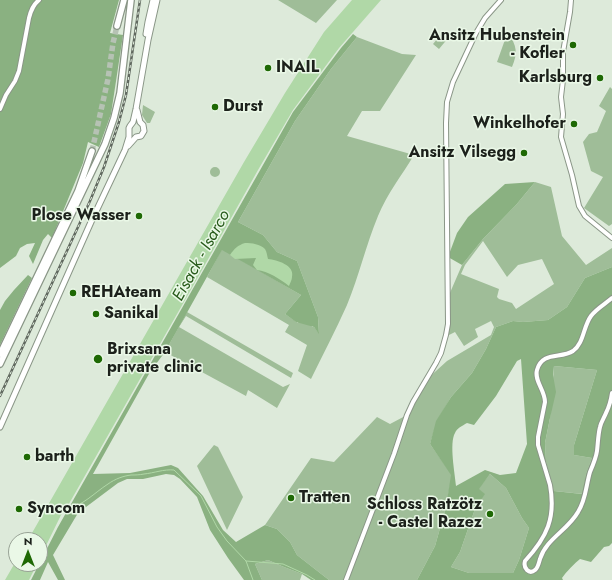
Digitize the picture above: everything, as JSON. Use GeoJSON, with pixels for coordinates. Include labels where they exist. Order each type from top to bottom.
{"type":"FeatureCollection","features":[{"type":"Feature","properties":{"kind":"highway"},"geometry":{"type":"LineString","coordinates":[[117,26],[124,0]]}},
{"type":"Feature","properties":{"kind":"highway"},"geometry":{"type":"LineString","coordinates":[[0,364],[105,144],[120,93],[131,0]]}},
{"type":"Feature","properties":{"kind":"highway"},"geometry":{"type":"LineString","coordinates":[[0,354],[78,191],[92,152]]}},
{"type":"Feature","properties":{"kind":"main road"},"geometry":{"type":"LineString","coordinates":[[144,67],[143,55],[153,0]]}},
{"type":"Feature","properties":{"kind":"main road"},"geometry":{"type":"LineString","coordinates":[[0,427],[88,229],[125,150],[129,128],[133,122],[136,109],[151,24],[157,0]]}},
{"type":"Feature","properties":{"kind":"main road"},"geometry":{"type":"LineString","coordinates":[[125,150],[136,137],[141,136],[144,131],[136,109]]}},
{"type":"Feature","properties":{"kind":"main road"},"geometry":{"type":"LineString","coordinates":[[133,122],[140,122]]}},
{"type":"Feature","properties":{"kind":"main road"},"geometry":{"type":"LineString","coordinates":[[129,133],[133,137],[136,137]]}},
{"type":"Feature","properties":{"kind":"street"},"geometry":{"type":"LineString","coordinates":[[0,109],[19,72],[29,18],[35,3],[39,0]]}},
{"type":"Feature","properties":{"kind":"street"},"geometry":{"type":"LineString","coordinates":[[346,580],[394,454],[407,415],[441,353],[446,335],[448,316],[447,102],[453,82],[476,33],[485,18],[501,0]]}},
{"type":"Feature","properties":{"kind":"street"},"geometry":{"type":"LineString","coordinates":[[571,0],[563,52],[563,80],[561,97],[563,114],[561,137],[579,206],[585,216],[612,238]]}},
{"type":"Feature","properties":{"kind":"street"},"geometry":{"type":"LineString","coordinates":[[612,298],[591,316],[581,341],[575,349],[569,353],[549,356],[541,362],[536,371],[545,398],[538,436],[538,445],[551,492],[551,515],[550,524],[533,552],[525,561],[524,564],[528,571],[535,570],[540,555],[546,546],[574,519],[582,506],[590,472],[596,457],[600,426],[607,412],[612,393]]}},
{"type":"Feature","properties":{"kind":"shaded area"},"geometry":{"type":"Polygon","coordinates":[[[0,0],[119,0],[110,33],[123,35],[111,114],[99,147],[88,142],[83,163],[52,238],[48,234],[43,240],[33,264],[29,256],[35,243],[27,244],[20,248],[16,256],[0,268],[0,0]]]}},
{"type":"Feature","properties":{"kind":"shaded area"},"geometry":{"type":"Polygon","coordinates":[[[278,0],[337,0],[316,23],[278,0]]]}},
{"type":"Feature","properties":{"kind":"shaded area"},"geometry":{"type":"Polygon","coordinates":[[[443,32],[449,37],[439,49],[433,44],[443,32]]]}},
{"type":"Feature","properties":{"kind":"shaded area"},"geometry":{"type":"Polygon","coordinates":[[[508,33],[516,50],[512,67],[497,62],[508,33]]]}},
{"type":"Feature","properties":{"kind":"shaded area"},"geometry":{"type":"Polygon","coordinates":[[[353,34],[357,37],[331,69],[295,121],[238,222],[263,235],[277,252],[297,261],[318,317],[319,334],[314,327],[296,322],[285,314],[301,295],[222,250],[165,352],[150,372],[93,474],[130,473],[171,465],[178,468],[203,496],[223,530],[236,542],[265,525],[277,529],[290,542],[297,555],[329,580],[311,580],[302,574],[268,560],[255,564],[262,580],[244,580],[210,530],[197,497],[180,479],[174,475],[166,474],[143,479],[127,479],[118,483],[78,513],[53,555],[65,580],[58,580],[48,562],[48,547],[58,527],[293,112],[353,34]]]}},
{"type":"Feature","properties":{"kind":"shaded area"},"geometry":{"type":"Polygon","coordinates":[[[357,37],[402,54],[416,55],[380,111],[362,111],[347,136],[414,155],[390,192],[382,208],[347,305],[311,379],[298,371],[307,345],[285,332],[289,325],[207,277],[222,249],[301,295],[285,314],[298,323],[307,300],[299,290],[289,286],[293,276],[302,280],[310,302],[310,320],[312,327],[314,327],[319,333],[318,317],[297,261],[277,252],[263,235],[238,222],[295,121],[331,69],[357,37]]]}},
{"type":"Feature","properties":{"kind":"shaded area"},"geometry":{"type":"Polygon","coordinates":[[[610,87],[612,89],[612,224],[609,226],[584,208],[603,177],[591,171],[583,142],[589,134],[597,132],[606,111],[599,106],[610,87]]]}},
{"type":"Feature","properties":{"kind":"shaded area"},"geometry":{"type":"Polygon","coordinates":[[[143,105],[155,112],[150,123],[147,123],[142,115],[143,105]]]}},
{"type":"Feature","properties":{"kind":"shaded area"},"geometry":{"type":"Polygon","coordinates":[[[213,167],[217,167],[219,168],[219,176],[213,177],[210,174],[210,170],[213,167]]]}},
{"type":"Feature","properties":{"kind":"shaded area"},"geometry":{"type":"Polygon","coordinates":[[[535,182],[551,187],[562,236],[586,265],[612,248],[612,267],[585,278],[567,307],[548,320],[523,322],[513,321],[496,327],[486,349],[472,373],[451,397],[437,421],[430,444],[452,475],[446,507],[435,546],[417,580],[329,580],[297,555],[290,542],[277,529],[265,525],[311,458],[334,462],[377,417],[390,424],[407,415],[425,381],[447,361],[491,335],[494,327],[491,321],[475,329],[478,337],[464,346],[455,332],[449,335],[446,302],[462,265],[483,239],[516,205],[535,182]],[[483,241],[465,265],[461,274],[499,289],[497,297],[512,303],[516,309],[554,284],[542,259],[518,265],[507,277],[483,241]]]}},
{"type":"Feature","properties":{"kind":"shaded area"},"geometry":{"type":"Polygon","coordinates":[[[535,182],[516,205],[483,239],[462,265],[448,257],[457,233],[468,217],[505,184],[535,182]]]}},
{"type":"Feature","properties":{"kind":"shaded area"},"geometry":{"type":"Polygon","coordinates":[[[612,267],[612,543],[609,546],[604,547],[591,562],[580,559],[562,578],[563,580],[417,580],[435,546],[446,507],[451,475],[430,444],[436,421],[451,397],[472,373],[486,349],[496,327],[513,321],[523,322],[548,320],[567,307],[585,278],[612,267]],[[521,359],[517,361],[496,396],[474,425],[467,423],[456,431],[453,438],[452,451],[456,486],[485,470],[500,475],[516,473],[527,444],[521,359]],[[554,366],[553,375],[556,392],[545,443],[546,462],[554,491],[582,494],[586,474],[592,458],[574,455],[574,445],[597,370],[554,366]],[[490,474],[479,489],[485,494],[475,509],[460,552],[451,567],[469,573],[513,573],[519,560],[529,528],[506,488],[490,474]]]}},
{"type":"Feature","properties":{"kind":"shaded area"},"geometry":{"type":"Polygon","coordinates":[[[28,275],[32,278],[0,345],[0,310],[5,301],[28,275]]]}},
{"type":"Feature","properties":{"kind":"shaded area"},"geometry":{"type":"Polygon","coordinates":[[[187,312],[293,373],[291,378],[186,316],[179,327],[283,387],[290,384],[277,408],[248,390],[246,396],[165,352],[187,312]]]}},
{"type":"Feature","properties":{"kind":"shaded area"},"geometry":{"type":"Polygon","coordinates":[[[554,366],[597,370],[574,445],[574,455],[592,458],[586,474],[583,494],[554,491],[546,462],[545,443],[550,418],[554,366]]]}},
{"type":"Feature","properties":{"kind":"shaded area"},"geometry":{"type":"Polygon","coordinates":[[[214,445],[218,447],[243,497],[227,530],[197,466],[214,445]]]}},
{"type":"Feature","properties":{"kind":"shaded area"},"geometry":{"type":"Polygon","coordinates":[[[490,474],[506,488],[529,528],[519,560],[513,573],[469,573],[451,567],[460,552],[475,509],[484,494],[478,489],[490,474]]]}},
{"type":"Feature","properties":{"kind":"shaded area"},"geometry":{"type":"Polygon","coordinates":[[[268,560],[302,574],[300,580],[262,580],[255,564],[268,560]]]}},
{"type":"Feature","properties":{"kind":"shaded area"},"geometry":{"type":"Polygon","coordinates":[[[35,572],[44,572],[40,580],[31,580],[35,572]]]}},
{"type":"Feature","properties":{"kind":"water","name":"Eisack - Isarco"},"geometry":{"type":"Polygon","coordinates":[[[352,0],[381,0],[339,48],[293,110],[66,509],[61,515],[48,542],[48,532],[33,532],[244,162],[285,93],[324,32],[352,0]]]}},
{"type":"Feature","properties":{"kind":"water"},"geometry":{"type":"Polygon","coordinates":[[[245,243],[261,246],[266,250],[268,259],[288,266],[292,273],[292,279],[289,286],[270,274],[257,270],[253,265],[256,258],[235,259],[230,255],[236,248],[245,243]]]}},
{"type":"Feature","properties":{"kind":"water"},"geometry":{"type":"Polygon","coordinates":[[[10,572],[33,572],[29,580],[5,580],[10,572]]]}},
{"type":"Feature","properties":{"kind":"waterway"},"geometry":{"type":"LineString","coordinates":[[66,509],[78,505],[119,478],[131,475],[174,470],[201,496],[217,527],[227,541],[246,561],[253,580]]}},
{"type":"Feature","properties":{"kind":"waterway"},"geometry":{"type":"LineString","coordinates":[[246,561],[283,564],[315,580]]}},
{"type":"Feature","properties":{"kind":"tunnel"},"geometry":{"type":"LineString","coordinates":[[92,151],[108,79],[117,26]]}},
{"type":"Feature","properties":{"kind":"railway"},"geometry":{"type":"LineString","coordinates":[[0,396],[90,201],[104,167],[126,95],[140,0]]}},
{"type":"Feature","properties":{"kind":"place","name":"Ansitz Hubenstein - Kofler"},"geometry":{"type":"Point","coordinates":[573,45]}},
{"type":"Feature","properties":{"kind":"place","name":"INAIL"},"geometry":{"type":"Point","coordinates":[268,68]}},
{"type":"Feature","properties":{"kind":"place","name":"Karlsburg"},"geometry":{"type":"Point","coordinates":[600,78]}},
{"type":"Feature","properties":{"kind":"place","name":"Durst"},"geometry":{"type":"Point","coordinates":[215,107]}},
{"type":"Feature","properties":{"kind":"place","name":"Winkelhofer"},"geometry":{"type":"Point","coordinates":[574,124]}},
{"type":"Feature","properties":{"kind":"place","name":"Ansitz Vilsegg"},"geometry":{"type":"Point","coordinates":[524,153]}},
{"type":"Feature","properties":{"kind":"place","name":"Plose Wasser"},"geometry":{"type":"Point","coordinates":[139,216]}},
{"type":"Feature","properties":{"kind":"place","name":"REHAteam"},"geometry":{"type":"Point","coordinates":[73,293]}},
{"type":"Feature","properties":{"kind":"place","name":"Sanikal"},"geometry":{"type":"Point","coordinates":[96,314]}},
{"type":"Feature","properties":{"kind":"place","name":"Brixsana private clinic"},"geometry":{"type":"Point","coordinates":[98,359]}},
{"type":"Feature","properties":{"kind":"place","name":"barth"},"geometry":{"type":"Point","coordinates":[27,457]}},
{"type":"Feature","properties":{"kind":"place","name":"Tratten"},"geometry":{"type":"Point","coordinates":[291,498]}},
{"type":"Feature","properties":{"kind":"place","name":"Syncom"},"geometry":{"type":"Point","coordinates":[19,509]}},
{"type":"Feature","properties":{"kind":"place","name":"Schloss Ratzötz - Castel Razez"},"geometry":{"type":"Point","coordinates":[490,514]}}]}
